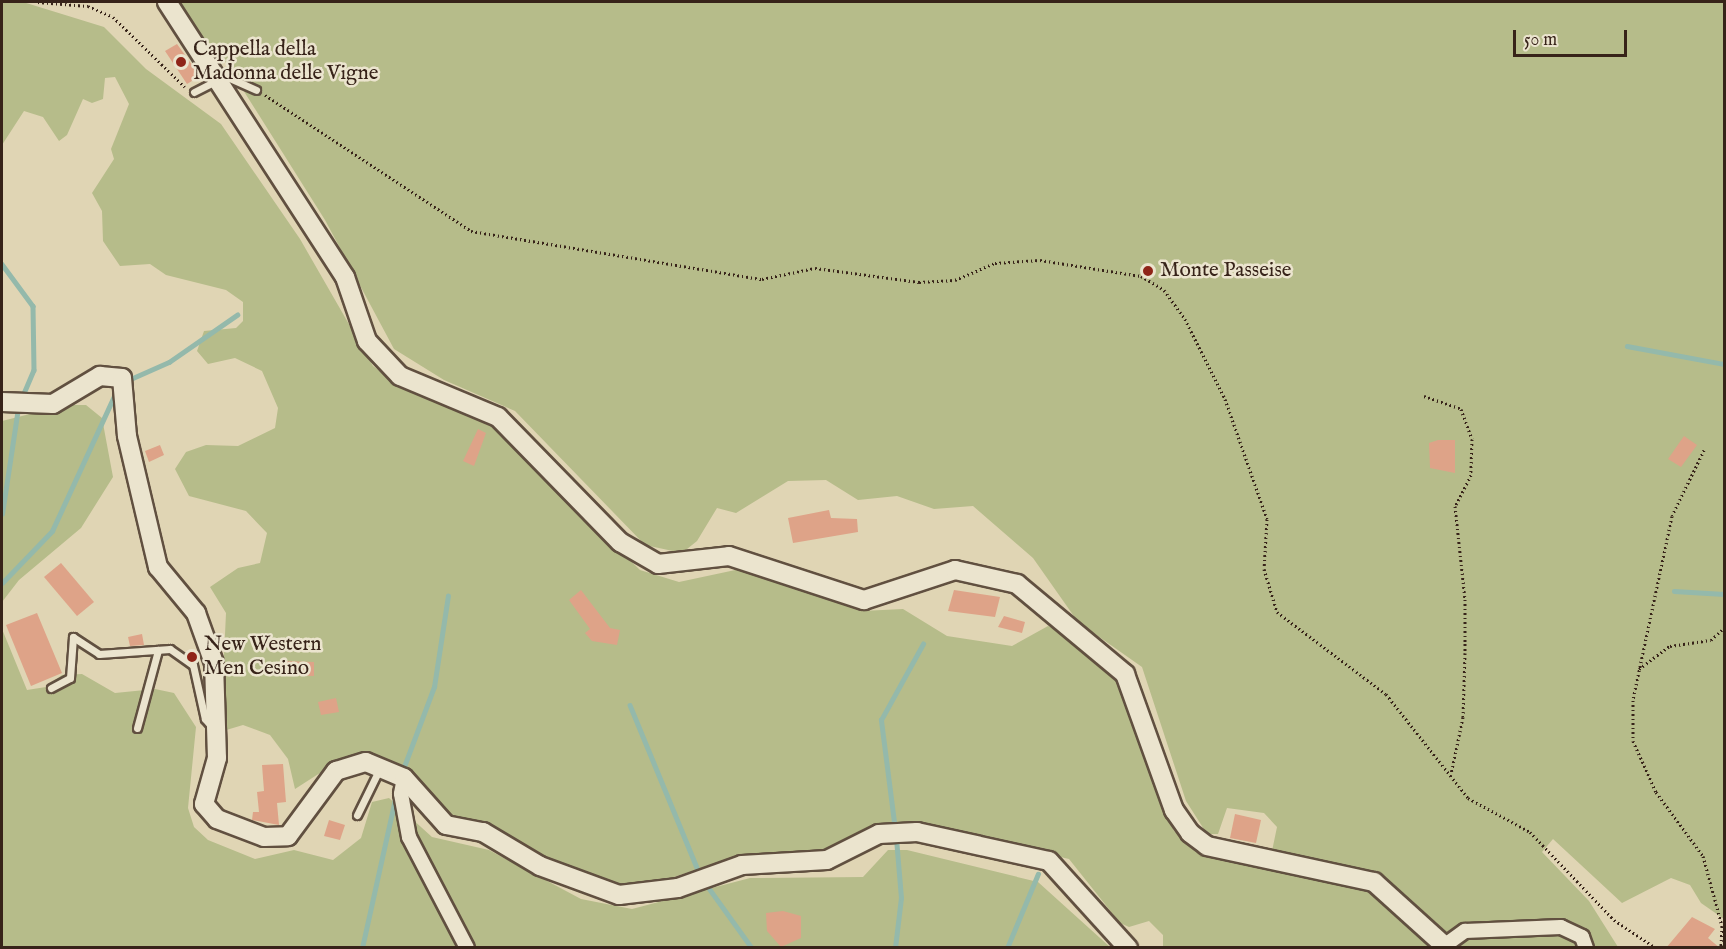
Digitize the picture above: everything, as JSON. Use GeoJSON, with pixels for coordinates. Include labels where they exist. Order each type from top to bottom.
{"type":"FeatureCollection","features":[{"type":"Feature","properties":{"kind":"street"},"geometry":{"type":"LineString","coordinates":[[166,2],[345,277],[367,341],[400,376],[498,417],[620,542],[658,564],[729,556],[864,600],[955,570],[1017,584],[1125,674],[1174,810],[1190,833],[1208,846],[1374,882],[1446,947],[1465,931],[1561,927],[1582,937],[1586,948]]}},
{"type":"Feature","properties":{"kind":"street"},"geometry":{"type":"LineString","coordinates":[[2,402],[53,404],[100,376],[122,378],[127,436],[158,567],[196,613],[208,636],[214,663],[217,758],[205,795],[207,810],[264,837],[288,836],[336,771],[366,762],[381,766],[404,778],[447,825],[483,832],[540,866],[604,894],[678,888],[742,866],[827,860],[879,834],[917,832],[1049,861],[1128,948]]}},
{"type":"Feature","properties":{"kind":"street"},"geometry":{"type":"LineString","coordinates":[[404,778],[401,794],[409,837],[467,948]]}},
{"type":"Feature","properties":{"kind":"lane"},"geometry":{"type":"LineString","coordinates":[[194,92],[217,78],[256,90]]}},
{"type":"Feature","properties":{"kind":"lane"},"geometry":{"type":"LineString","coordinates":[[51,688],[69,678],[73,636],[99,654],[170,649],[190,660],[205,719],[215,730]]}},
{"type":"Feature","properties":{"kind":"lane"},"geometry":{"type":"LineString","coordinates":[[137,728],[158,650]]}},
{"type":"Feature","properties":{"kind":"lane"},"geometry":{"type":"LineString","coordinates":[[357,815],[381,766]]}},
{"type":"Feature","properties":{"kind":"path"},"geometry":{"type":"LineString","coordinates":[[38,2],[88,6],[113,17],[154,62],[194,92]]}},
{"type":"Feature","properties":{"kind":"path"},"geometry":{"type":"LineString","coordinates":[[256,90],[471,231],[762,279],[815,268],[919,282],[956,280],[995,263],[1040,260],[1141,276],[1164,290],[1185,319],[1225,399],[1267,519],[1264,569],[1277,612],[1386,694],[1468,798],[1530,832],[1614,920],[1656,948]]}},
{"type":"Feature","properties":{"kind":"path"},"geometry":{"type":"LineString","coordinates":[[1424,396],[1461,410],[1472,439],[1471,475],[1455,506],[1465,598],[1465,653],[1463,717],[1451,774]]}},
{"type":"Feature","properties":{"kind":"path"},"geometry":{"type":"LineString","coordinates":[[1704,450],[1672,516],[1639,669],[1634,741],[1656,792],[1703,856],[1722,926],[1720,948]]}},
{"type":"Feature","properties":{"kind":"path"},"geometry":{"type":"LineString","coordinates":[[1639,669],[1670,646],[1711,640],[1725,628]]}},
{"type":"Feature","properties":{"kind":"green space"},"geometry":{"type":"Polygon","coordinates":[[[2,2],[23,2],[104,27],[146,69],[221,124],[300,239],[373,366],[400,386],[491,425],[640,570],[679,582],[740,569],[862,611],[903,609],[947,636],[1012,646],[1048,626],[1058,630],[1115,677],[1174,831],[1208,855],[1354,881],[1440,947],[1163,947],[1163,935],[1149,921],[1129,927],[1120,923],[1069,859],[907,821],[799,858],[769,854],[722,861],[662,881],[620,888],[564,869],[511,837],[447,813],[420,783],[337,762],[295,789],[288,759],[270,735],[243,725],[223,731],[221,720],[226,613],[210,587],[238,568],[260,563],[267,533],[246,511],[189,496],[175,469],[186,452],[206,445],[238,446],[275,428],[278,408],[262,371],[235,358],[208,364],[197,351],[204,331],[236,328],[243,321],[243,302],[226,290],[166,275],[150,264],[120,266],[103,241],[102,211],[92,193],[114,159],[111,149],[129,104],[115,77],[105,78],[103,99],[92,103],[83,99],[67,135],[59,141],[43,117],[24,111],[2,145],[2,2]]]}},
{"type":"Feature","properties":{"kind":"green space"},"geometry":{"type":"Polygon","coordinates":[[[175,2],[1724,2],[1724,919],[1701,903],[1690,885],[1671,878],[1622,903],[1553,839],[1542,852],[1589,901],[1618,947],[1463,947],[1370,875],[1272,851],[1277,827],[1264,813],[1227,808],[1218,834],[1207,834],[1186,801],[1142,667],[1078,622],[1033,558],[973,506],[934,509],[897,496],[858,500],[826,480],[788,481],[736,513],[717,508],[697,541],[682,553],[645,545],[515,411],[444,380],[394,349],[325,220],[216,47],[198,36],[175,2]]]}},
{"type":"Feature","properties":{"kind":"green space"},"geometry":{"type":"Polygon","coordinates":[[[66,405],[86,405],[102,418],[113,477],[81,528],[19,580],[2,602],[2,421],[66,405]]]}},
{"type":"Feature","properties":{"kind":"green space"},"geometry":{"type":"Polygon","coordinates":[[[2,629],[27,690],[46,687],[62,675],[82,674],[115,693],[155,689],[174,693],[196,727],[188,808],[194,827],[208,840],[255,859],[294,850],[333,860],[361,838],[372,802],[389,798],[432,837],[489,850],[581,899],[632,909],[750,878],[863,877],[888,850],[907,850],[1038,882],[1110,947],[2,947],[2,629]]]}},
{"type":"Feature","properties":{"kind":"building","name":"Cappella della Madonna delle Vigne"},"geometry":{"type":"Polygon","coordinates":[[[177,44],[200,76],[187,84],[165,51],[177,44]]]}},
{"type":"Feature","properties":{"kind":"building"},"geometry":{"type":"Polygon","coordinates":[[[478,429],[486,433],[474,466],[463,461],[478,429]]]}},
{"type":"Feature","properties":{"kind":"building"},"geometry":{"type":"Polygon","coordinates":[[[1684,436],[1697,445],[1681,467],[1668,459],[1684,436]]]}},
{"type":"Feature","properties":{"kind":"building"},"geometry":{"type":"Polygon","coordinates":[[[1438,440],[1455,440],[1455,473],[1430,468],[1429,443],[1438,440]]]}},
{"type":"Feature","properties":{"kind":"building"},"geometry":{"type":"Polygon","coordinates":[[[160,445],[164,455],[149,462],[145,451],[160,445]]]}},
{"type":"Feature","properties":{"kind":"building"},"geometry":{"type":"Polygon","coordinates":[[[829,510],[831,518],[857,519],[858,532],[793,543],[788,518],[829,510]]]}},
{"type":"Feature","properties":{"kind":"building"},"geometry":{"type":"Polygon","coordinates":[[[61,563],[94,602],[77,616],[44,577],[61,563]]]}},
{"type":"Feature","properties":{"kind":"building"},"geometry":{"type":"Polygon","coordinates":[[[581,590],[610,628],[620,630],[617,645],[592,641],[585,633],[590,629],[569,600],[581,590]]]}},
{"type":"Feature","properties":{"kind":"building"},"geometry":{"type":"Polygon","coordinates":[[[954,590],[1000,597],[995,617],[948,611],[954,590]]]}},
{"type":"Feature","properties":{"kind":"building"},"geometry":{"type":"Polygon","coordinates":[[[37,613],[62,673],[31,686],[6,625],[37,613]]]}},
{"type":"Feature","properties":{"kind":"building"},"geometry":{"type":"Polygon","coordinates":[[[1004,616],[1025,622],[1022,633],[998,627],[1004,616]]]}},
{"type":"Feature","properties":{"kind":"building"},"geometry":{"type":"Polygon","coordinates":[[[142,634],[144,645],[130,646],[128,637],[142,634]]]}},
{"type":"Feature","properties":{"kind":"building"},"geometry":{"type":"Polygon","coordinates":[[[283,661],[314,662],[314,676],[283,675],[283,661]]]}},
{"type":"Feature","properties":{"kind":"building"},"geometry":{"type":"Polygon","coordinates":[[[336,698],[339,712],[321,715],[318,702],[336,698]]]}},
{"type":"Feature","properties":{"kind":"building"},"geometry":{"type":"Polygon","coordinates":[[[283,764],[286,802],[277,803],[279,825],[252,820],[253,812],[259,812],[257,792],[264,791],[262,765],[283,764]]]}},
{"type":"Feature","properties":{"kind":"building"},"geometry":{"type":"Polygon","coordinates":[[[1235,814],[1261,820],[1256,843],[1230,838],[1235,814]]]}},
{"type":"Feature","properties":{"kind":"building"},"geometry":{"type":"Polygon","coordinates":[[[329,820],[345,825],[340,840],[324,836],[329,820]]]}},
{"type":"Feature","properties":{"kind":"building"},"geometry":{"type":"Polygon","coordinates":[[[783,911],[801,916],[801,938],[781,947],[767,931],[766,913],[783,911]]]}},
{"type":"Feature","properties":{"kind":"building"},"geometry":{"type":"Polygon","coordinates":[[[1692,917],[1715,929],[1708,938],[1720,948],[1666,948],[1692,917]]]}},
{"type":"Feature","properties":{"kind":"waterway"},"geometry":{"type":"LineString","coordinates":[[2,264],[33,306],[34,370],[22,398]]}},
{"type":"Feature","properties":{"kind":"waterway"},"geometry":{"type":"LineString","coordinates":[[126,381],[169,362],[237,315]]}},
{"type":"Feature","properties":{"kind":"waterway"},"geometry":{"type":"LineString","coordinates":[[1627,346],[1724,364]]}},
{"type":"Feature","properties":{"kind":"waterway"},"geometry":{"type":"LineString","coordinates":[[2,583],[52,531],[117,390]]}},
{"type":"Feature","properties":{"kind":"waterway"},"geometry":{"type":"LineString","coordinates":[[2,514],[18,408]]}},
{"type":"Feature","properties":{"kind":"waterway"},"geometry":{"type":"LineString","coordinates":[[1674,591],[1724,594]]}},
{"type":"Feature","properties":{"kind":"waterway"},"geometry":{"type":"LineString","coordinates":[[402,772],[434,687],[448,596]]}},
{"type":"Feature","properties":{"kind":"waterway"},"geometry":{"type":"LineString","coordinates":[[895,830],[881,720],[923,644]]}},
{"type":"Feature","properties":{"kind":"waterway"},"geometry":{"type":"LineString","coordinates":[[630,705],[700,875]]}},
{"type":"Feature","properties":{"kind":"waterway"},"geometry":{"type":"LineString","coordinates":[[362,948],[396,795]]}},
{"type":"Feature","properties":{"kind":"waterway"},"geometry":{"type":"LineString","coordinates":[[895,948],[901,898],[896,839]]}},
{"type":"Feature","properties":{"kind":"waterway"},"geometry":{"type":"LineString","coordinates":[[1007,948],[1038,874]]}},
{"type":"Feature","properties":{"kind":"waterway"},"geometry":{"type":"LineString","coordinates":[[706,884],[752,948]]}},
{"type":"Feature","properties":{"kind":"place","name":"Cappella della Madonna delle Vigne"},"geometry":{"type":"Point","coordinates":[181,62]}},
{"type":"Feature","properties":{"kind":"place","name":"Monte Passeise"},"geometry":{"type":"Point","coordinates":[1148,271]}},
{"type":"Feature","properties":{"kind":"place","name":"New Western Men Cesino"},"geometry":{"type":"Point","coordinates":[192,657]}}]}
